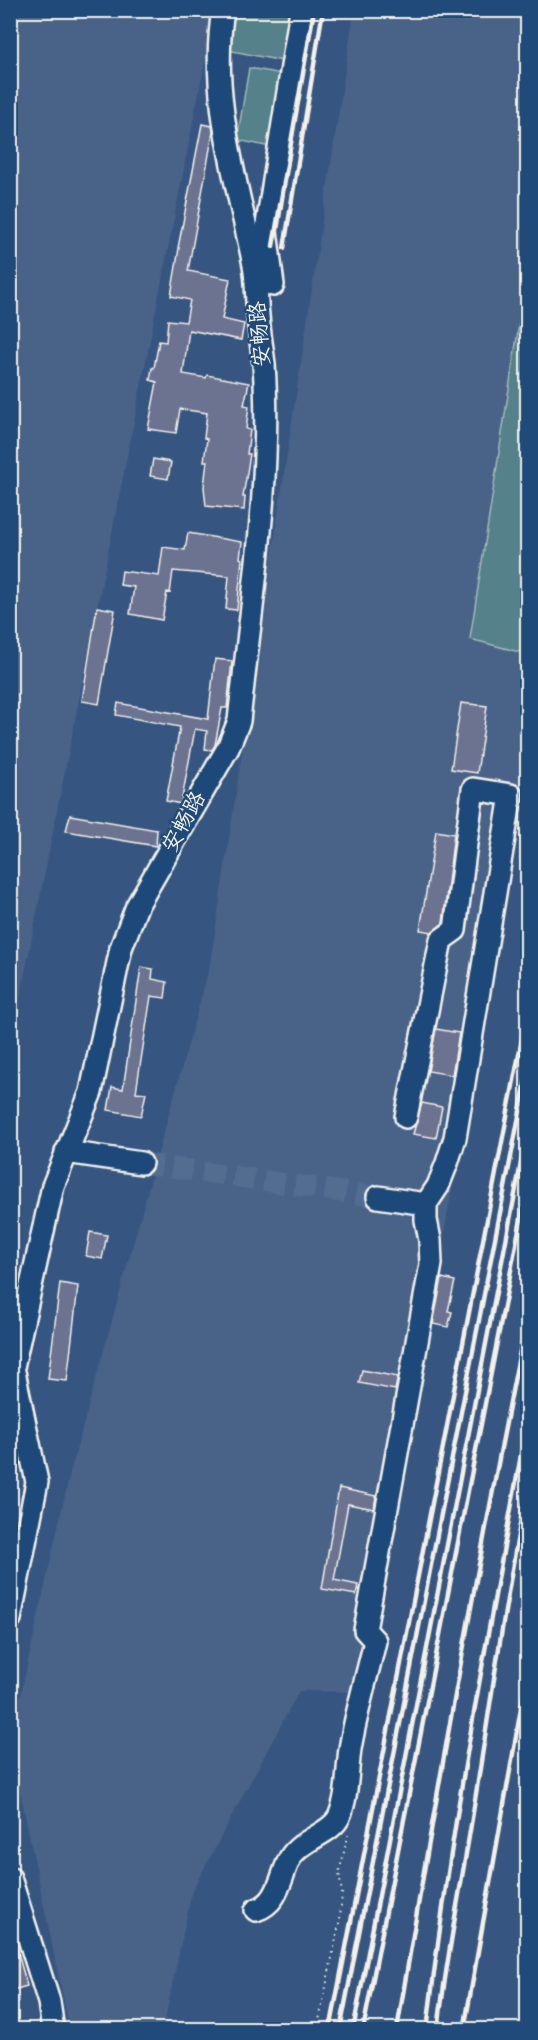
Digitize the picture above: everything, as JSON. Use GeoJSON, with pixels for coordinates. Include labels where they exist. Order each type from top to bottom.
{"type":"FeatureCollection","features":[{"type":"Feature","properties":{"kind":"street","name":"安畅路"},"geometry":{"type":"LineString","coordinates":[[10,1619],[37,1482],[13,1367],[53,1186],[91,1092],[121,948],[128,928],[143,896],[228,748],[239,720],[264,480],[264,364],[254,268],[228,148],[219,71],[218,38],[223,10]]}},
{"type":"Feature","properties":{"kind":"street"},"geometry":{"type":"LineString","coordinates":[[273,285],[266,231],[301,10]]}},
{"type":"Feature","properties":{"kind":"street"},"geometry":{"type":"LineString","coordinates":[[256,1910],[267,1905],[276,1893],[296,1850],[331,1827],[340,1813],[350,1747],[375,1641],[365,1630],[431,1264],[426,1204],[438,1186],[454,1138],[511,795],[473,789],[454,930],[441,940],[406,1117]]}},
{"type":"Feature","properties":{"kind":"street"},"geometry":{"type":"LineString","coordinates":[[66,1152],[141,1163]]}},
{"type":"Feature","properties":{"kind":"street"},"geometry":{"type":"LineString","coordinates":[[378,1197],[426,1204]]}},
{"type":"Feature","properties":{"kind":"street"},"geometry":{"type":"LineString","coordinates":[[10,1878],[49,2002],[53,2030]]}},
{"type":"Feature","properties":{"kind":"path"},"geometry":{"type":"LineString","coordinates":[[317,2030],[342,1905],[340,1861],[348,1836],[340,1813]]}},
{"type":"Feature","properties":{"kind":"shaded area"},"geometry":{"type":"Polygon","coordinates":[[[11,11],[215,11],[11,1044],[11,11]]]}},
{"type":"Feature","properties":{"kind":"shaded area"},"geometry":{"type":"Polygon","coordinates":[[[354,11],[527,11],[527,273],[470,639],[527,654],[527,764],[363,1692],[299,1691],[192,1891],[163,2029],[68,2029],[11,1748],[11,1738],[70,1473],[210,965],[354,11]]]}},
{"type":"Feature","properties":{"kind":"green space"},"geometry":{"type":"Polygon","coordinates":[[[234,11],[292,11],[283,61],[227,50],[234,11]]]}},
{"type":"Feature","properties":{"kind":"green space"},"geometry":{"type":"Polygon","coordinates":[[[249,68],[283,74],[271,147],[237,140],[249,68]]]}},
{"type":"Feature","properties":{"kind":"green space"},"geometry":{"type":"Polygon","coordinates":[[[527,273],[528,654],[470,639],[527,273]]]}},
{"type":"Feature","properties":{"kind":"building"},"geometry":{"type":"Polygon","coordinates":[[[202,124],[212,126],[213,132],[188,271],[230,279],[222,319],[244,324],[241,340],[189,330],[183,374],[206,378],[207,375],[249,383],[244,405],[249,406],[246,429],[250,430],[247,454],[250,454],[243,497],[245,497],[244,510],[206,506],[204,487],[207,461],[204,461],[207,439],[204,438],[207,413],[180,409],[176,433],[148,429],[157,382],[150,380],[159,341],[166,342],[168,320],[186,322],[190,300],[171,296],[202,124]]]}},
{"type":"Feature","properties":{"kind":"building"},"geometry":{"type":"Polygon","coordinates":[[[153,459],[171,462],[168,479],[150,476],[153,459]]]}},
{"type":"Feature","properties":{"kind":"building"},"geometry":{"type":"Polygon","coordinates":[[[188,533],[242,542],[237,610],[226,609],[229,576],[173,571],[170,593],[167,592],[162,620],[130,614],[134,587],[120,585],[122,571],[159,576],[163,547],[185,550],[188,533]]]}},
{"type":"Feature","properties":{"kind":"building"},"geometry":{"type":"Polygon","coordinates":[[[97,607],[115,610],[99,704],[82,701],[97,607]]]}},
{"type":"Feature","properties":{"kind":"building"},"geometry":{"type":"Polygon","coordinates":[[[215,659],[232,661],[227,708],[222,708],[215,745],[212,750],[205,749],[207,731],[195,729],[181,804],[166,801],[180,727],[116,715],[118,703],[208,719],[215,659]]]}},
{"type":"Feature","properties":{"kind":"building"},"geometry":{"type":"Polygon","coordinates":[[[461,703],[487,706],[477,773],[451,769],[461,703]]]}},
{"type":"Feature","properties":{"kind":"building"},"geometry":{"type":"Polygon","coordinates":[[[70,815],[157,830],[156,846],[66,831],[70,815]]]}},
{"type":"Feature","properties":{"kind":"building"},"geometry":{"type":"Polygon","coordinates":[[[436,831],[454,834],[443,923],[432,932],[420,930],[436,831]]]}},
{"type":"Feature","properties":{"kind":"building"},"geometry":{"type":"Polygon","coordinates":[[[141,967],[153,969],[152,979],[167,982],[165,998],[151,996],[136,1092],[146,1093],[141,1116],[108,1110],[112,1087],[123,1089],[141,967]]]}},
{"type":"Feature","properties":{"kind":"building"},"geometry":{"type":"Polygon","coordinates":[[[436,1029],[459,1033],[452,1075],[428,1071],[436,1029]]]}},
{"type":"Feature","properties":{"kind":"building"},"geometry":{"type":"Polygon","coordinates":[[[422,1103],[442,1107],[436,1138],[413,1134],[422,1103]]]}},
{"type":"Feature","properties":{"kind":"building"},"geometry":{"type":"Polygon","coordinates":[[[90,1232],[107,1235],[102,1259],[86,1256],[90,1232]]]}},
{"type":"Feature","properties":{"kind":"building"},"geometry":{"type":"Polygon","coordinates":[[[442,1278],[455,1281],[448,1311],[452,1312],[448,1327],[433,1324],[442,1278]]]}},
{"type":"Feature","properties":{"kind":"building"},"geometry":{"type":"Polygon","coordinates":[[[60,1283],[78,1286],[67,1381],[48,1379],[60,1283]]]}},
{"type":"Feature","properties":{"kind":"building"},"geometry":{"type":"Polygon","coordinates":[[[362,1370],[398,1377],[395,1390],[359,1383],[362,1370]]]}},
{"type":"Feature","properties":{"kind":"building"},"geometry":{"type":"Polygon","coordinates":[[[339,1488],[376,1496],[374,1509],[348,1504],[334,1580],[358,1585],[356,1595],[322,1589],[339,1488]]]}},
{"type":"Feature","properties":{"kind":"building"},"geometry":{"type":"Polygon","coordinates":[[[14,1938],[27,1986],[13,1990],[10,1982],[10,1939],[14,1938]]]}},
{"type":"Feature","properties":{"kind":"tunnel"},"geometry":{"type":"LineString","coordinates":[[141,1163],[378,1197]]}},
{"type":"Feature","properties":{"kind":"railway"},"geometry":{"type":"LineString","coordinates":[[273,246],[314,10]]}},
{"type":"Feature","properties":{"kind":"railway"},"geometry":{"type":"LineString","coordinates":[[284,248],[323,10]]}},
{"type":"Feature","properties":{"kind":"railway"},"geometry":{"type":"LineString","coordinates":[[330,2030],[528,1008]]}},
{"type":"Feature","properties":{"kind":"railway"},"geometry":{"type":"LineString","coordinates":[[340,2030],[528,1070]]}},
{"type":"Feature","properties":{"kind":"railway"},"geometry":{"type":"LineString","coordinates":[[353,2030],[528,1127]]}},
{"type":"Feature","properties":{"kind":"railway"},"geometry":{"type":"LineString","coordinates":[[363,2030],[528,1183]]}},
{"type":"Feature","properties":{"kind":"railway"},"geometry":{"type":"LineString","coordinates":[[397,2030],[460,1670],[528,1311]]}},
{"type":"Feature","properties":{"kind":"railway"},"geometry":{"type":"LineString","coordinates":[[427,2030],[459,1799],[528,1418]]}},
{"type":"Feature","properties":{"kind":"railway"},"geometry":{"type":"LineString","coordinates":[[438,2030],[506,1601],[528,1482]]}},
{"type":"Feature","properties":{"kind":"railway"},"geometry":{"type":"LineString","coordinates":[[464,2030],[528,1669]]}}]}
